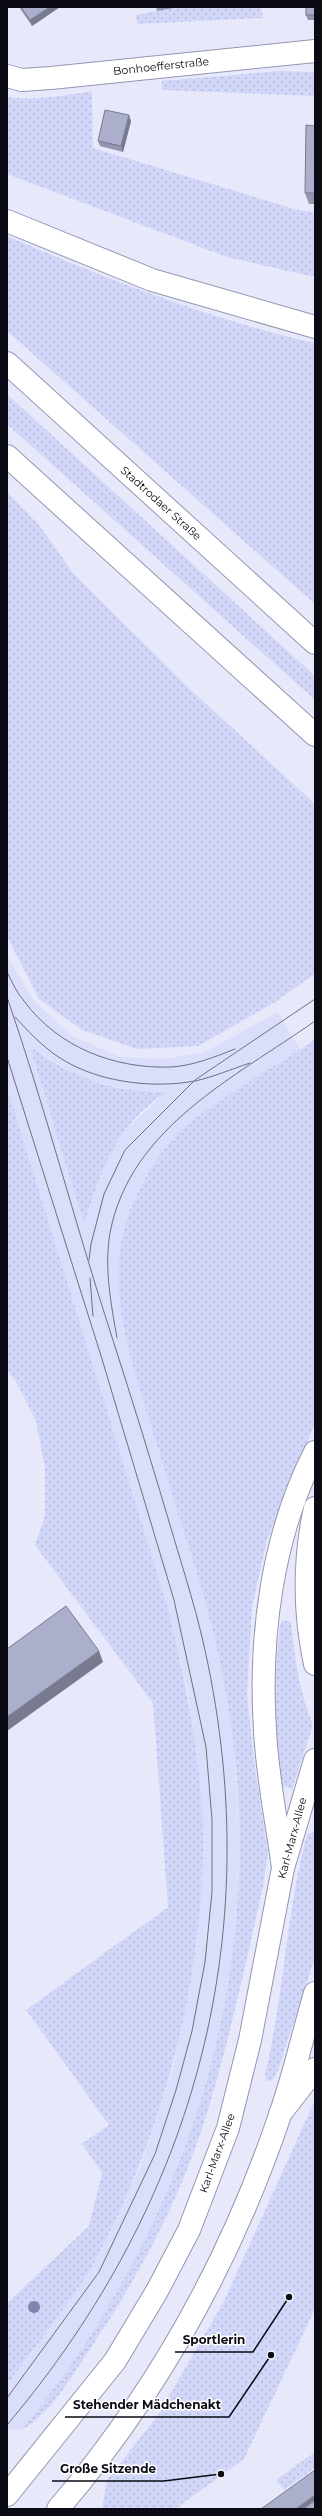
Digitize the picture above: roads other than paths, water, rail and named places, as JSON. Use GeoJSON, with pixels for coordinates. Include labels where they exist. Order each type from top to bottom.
{"type":"FeatureCollection","features":[{"type":"Feature","properties":{"kind":"main road","name":"Bonhoefferstraße"},"geometry":{"type":"LineString","coordinates":[[7,76],[22,80],[51,78],[315,51]]}},
{"type":"Feature","properties":{"kind":"main road"},"geometry":{"type":"LineString","coordinates":[[7,221],[152,280],[315,327]]}},
{"type":"Feature","properties":{"kind":"main road","name":"Stadtrodaer Straße"},"geometry":{"type":"LineString","coordinates":[[7,363],[315,643]]}},
{"type":"Feature","properties":{"kind":"main road"},"geometry":{"type":"LineString","coordinates":[[7,456],[315,735]]}},
{"type":"Feature","properties":{"kind":"main road"},"geometry":{"type":"LineString","coordinates":[[283,1868],[265,1730],[263,1657],[271,1591],[285,1529],[315,1452]]}},
{"type":"Feature","properties":{"kind":"main road"},"geometry":{"type":"LineString","coordinates":[[315,1508],[306,1580],[309,1621],[315,1664]]}},
{"type":"Feature","properties":{"kind":"main road","name":"Karl-Marx-Allee"},"geometry":{"type":"LineString","coordinates":[[7,2495],[115,2361],[157,2291],[189,2230],[228,2128],[250,2040],[283,1868],[315,1760]]}},
{"type":"Feature","properties":{"kind":"main road"},"geometry":{"type":"LineString","coordinates":[[58,2509],[95,2465],[125,2423],[186,2328],[235,2229],[280,2114],[315,1993]]}},
{"type":"Feature","properties":{"kind":"main road"},"geometry":{"type":"LineString","coordinates":[[280,2114],[315,2069]]}},
{"type":"Feature","properties":{"kind":"tram line"},"geometry":{"type":"LineString","coordinates":[[7,972],[21,998],[53,1031],[70,1043],[108,1059],[150,1067],[171,1067],[195,1063],[235,1049]]}},
{"type":"Feature","properties":{"kind":"tram line"},"geometry":{"type":"LineString","coordinates":[[7,997],[21,1038],[150,1458],[199,1624],[221,1745],[227,1851],[221,1954],[202,2055],[171,2153],[128,2247],[73,2338],[7,2425]]}},
{"type":"Feature","properties":{"kind":"tram line"},"geometry":{"type":"LineString","coordinates":[[89,1260],[91,1244],[104,1194],[125,1150],[195,1080],[315,999]]}},
{"type":"Feature","properties":{"kind":"tram line"},"geometry":{"type":"LineString","coordinates":[[15,1017],[40,1043],[72,1065],[88,1072],[124,1081],[160,1084],[195,1081],[250,1063]]}},
{"type":"Feature","properties":{"kind":"tram line"},"geometry":{"type":"LineString","coordinates":[[117,1338],[109,1286],[108,1246],[110,1233],[121,1196],[139,1163],[163,1134],[190,1108],[252,1063],[315,1021]]}},
{"type":"Feature","properties":{"kind":"tram line"},"geometry":{"type":"LineString","coordinates":[[7,1057],[102,1359],[174,1600],[206,1747],[212,1820],[212,1892],[205,1962],[192,2031],[176,2090],[155,2154],[99,2272],[7,2398]]}},
{"type":"Feature","properties":{"kind":"tram line"},"geometry":{"type":"LineString","coordinates":[[90,1278],[93,1316]]}},
{"type":"Feature","properties":{"kind":"place","name":"Sportlerin"},"geometry":{"type":"Point","coordinates":[289,2297]}},
{"type":"Feature","properties":{"kind":"place","name":"Stehender Mädchenakt"},"geometry":{"type":"Point","coordinates":[271,2355]}},
{"type":"Feature","properties":{"kind":"place","name":"Große Sitzende"},"geometry":{"type":"Point","coordinates":[221,2474]}}]}
